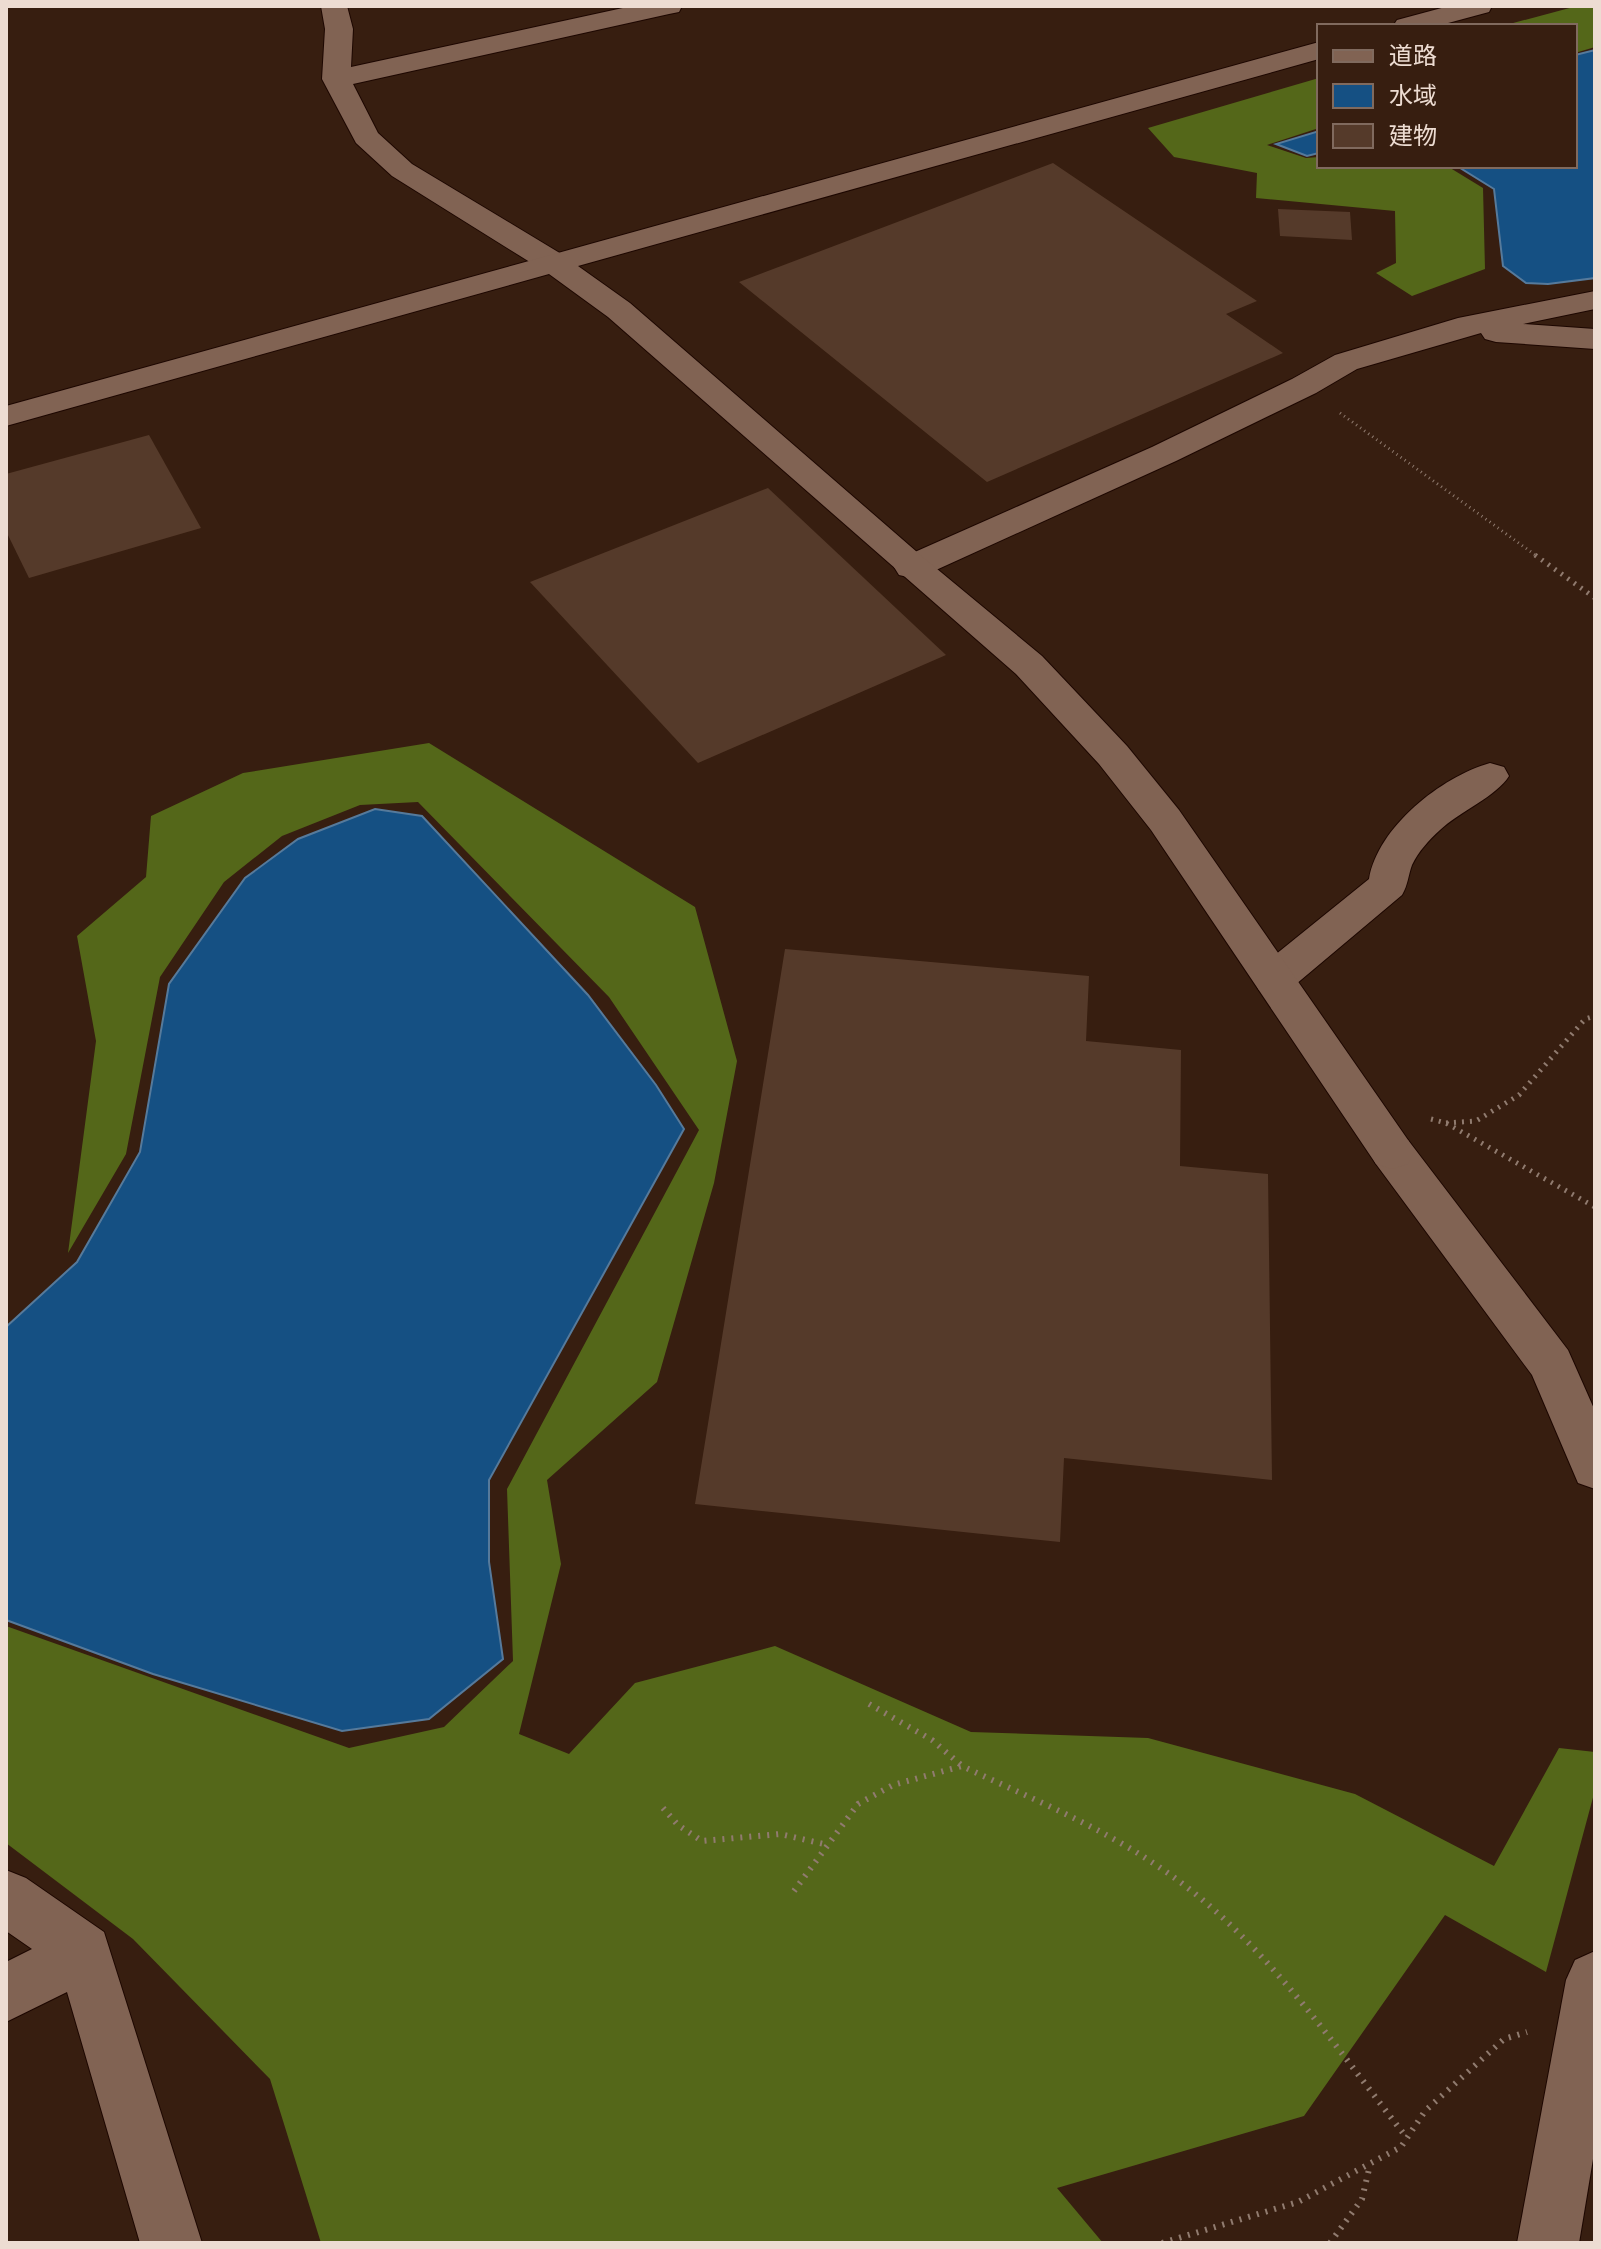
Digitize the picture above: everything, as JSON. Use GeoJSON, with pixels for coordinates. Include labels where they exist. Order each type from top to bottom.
{"type":"FeatureCollection","features":[{"type":"Feature","properties":{"kind":"street"},"geometry":{"type":"LineString","coordinates":[[334,6],[339,29],[336,79],[366,137],[402,170],[552,262],[619,310],[912,567],[1029,665],[1113,755],[1165,820],[1392,1152],[1551,1364],[1595,1468]]}},
{"type":"Feature","properties":{"kind":"street"},"geometry":{"type":"LineString","coordinates":[[336,79],[669,6]]}},
{"type":"Feature","properties":{"kind":"street"},"geometry":{"type":"LineString","coordinates":[[1414,24],[1479,6]]}},
{"type":"Feature","properties":{"kind":"street"},"geometry":{"type":"LineString","coordinates":[[6,416],[1317,51]]}},
{"type":"Feature","properties":{"kind":"street"},"geometry":{"type":"LineString","coordinates":[[912,567],[1164,454],[1304,386],[1346,362],[1458,328],[1595,300]]}},
{"type":"Feature","properties":{"kind":"street"},"geometry":{"type":"LineString","coordinates":[[1458,328],[1595,339]]}},
{"type":"Feature","properties":{"kind":"street"},"geometry":{"type":"LineString","coordinates":[[1274,979],[1388,885],[1391,862],[1414,834],[1457,792],[1490,776]]}},
{"type":"Feature","properties":{"kind":"street"},"geometry":{"type":"LineString","coordinates":[[6,1897],[84,1952],[171,2243]]}},
{"type":"Feature","properties":{"kind":"street"},"geometry":{"type":"LineString","coordinates":[[6,1993],[84,1952]]}},
{"type":"Feature","properties":{"kind":"street"},"geometry":{"type":"LineString","coordinates":[[1548,2243],[1595,1980]]}},
{"type":"Feature","properties":{"kind":"path"},"geometry":{"type":"LineString","coordinates":[[1304,386],[1595,598]]}},
{"type":"Feature","properties":{"kind":"path"},"geometry":{"type":"LineString","coordinates":[[1446,1123],[1476,1121],[1519,1095],[1585,1019],[1595,1016]]}},
{"type":"Feature","properties":{"kind":"path"},"geometry":{"type":"LineString","coordinates":[[1364,1111],[1414,1114],[1446,1123],[1595,1207]]}},
{"type":"Feature","properties":{"kind":"path"},"geometry":{"type":"LineString","coordinates":[[869,1704],[932,1740],[962,1766],[1122,1842],[1189,1889],[1255,1949],[1407,2138]]}},
{"type":"Feature","properties":{"kind":"path"},"geometry":{"type":"LineString","coordinates":[[794,1891],[858,1804],[893,1785],[962,1766]]}},
{"type":"Feature","properties":{"kind":"path"},"geometry":{"type":"LineString","coordinates":[[663,1808],[679,1828],[700,1842],[716,1844],[772,1833],[794,1835],[828,1845]]}},
{"type":"Feature","properties":{"kind":"path"},"geometry":{"type":"LineString","coordinates":[[1162,2243],[1298,2202],[1401,2147],[1425,2111],[1504,2039],[1534,2030],[1586,2042]]}},
{"type":"Feature","properties":{"kind":"path"},"geometry":{"type":"LineString","coordinates":[[1330,2243],[1362,2199],[1370,2164]]}},
{"type":"Feature","properties":{"kind":"green space"},"geometry":{"type":"Polygon","coordinates":[[[1577,6],[1595,6],[1595,47],[1577,52],[1577,24],[1510,24],[1577,6]]]}},
{"type":"Feature","properties":{"kind":"green space"},"geometry":{"type":"Polygon","coordinates":[[[1317,79],[1317,129],[1267,145],[1306,158],[1317,157],[1317,168],[1450,168],[1483,188],[1485,269],[1412,296],[1376,273],[1396,263],[1395,211],[1256,198],[1257,173],[1174,157],[1148,128],[1317,79]]]}},
{"type":"Feature","properties":{"kind":"green space"},"geometry":{"type":"Polygon","coordinates":[[[429,743],[695,907],[737,1061],[714,1183],[657,1382],[547,1480],[561,1564],[519,1734],[569,1754],[635,1683],[775,1646],[971,1732],[1148,1738],[1355,1794],[1494,1866],[1559,1748],[1595,1752],[1595,1790],[1546,1972],[1445,1915],[1304,2116],[1057,2188],[1103,2243],[321,2243],[270,2079],[133,1939],[6,1843],[6,1626],[349,1748],[444,1727],[513,1661],[507,1489],[699,1130],[609,997],[418,802],[360,805],[282,836],[224,882],[160,977],[126,1154],[68,1253],[96,1041],[77,936],[146,877],[151,816],[243,773],[429,743]]]}},
{"type":"Feature","properties":{"kind":"water"},"geometry":{"type":"Polygon","coordinates":[[[1595,50],[1595,278],[1548,284],[1526,283],[1503,266],[1494,189],[1460,168],[1577,168],[1577,54],[1595,50]]]}},
{"type":"Feature","properties":{"kind":"water"},"geometry":{"type":"Polygon","coordinates":[[[1317,132],[1317,154],[1307,156],[1276,144],[1317,132]]]}},
{"type":"Feature","properties":{"kind":"water"},"geometry":{"type":"Polygon","coordinates":[[[375,809],[422,816],[588,995],[656,1085],[684,1129],[489,1480],[489,1562],[503,1659],[429,1719],[342,1731],[153,1674],[6,1620],[6,1327],[77,1262],[140,1152],[169,984],[245,878],[298,839],[375,809]]]}},
{"type":"Feature","properties":{"kind":"building"},"geometry":{"type":"Polygon","coordinates":[[[1053,163],[1257,301],[1226,314],[1283,353],[987,482],[739,282],[1053,163]]]}},
{"type":"Feature","properties":{"kind":"building"},"geometry":{"type":"Polygon","coordinates":[[[1278,209],[1350,212],[1352,240],[1280,236],[1278,209]]]}},
{"type":"Feature","properties":{"kind":"building"},"geometry":{"type":"Polygon","coordinates":[[[149,435],[201,528],[29,578],[6,531],[6,474],[149,435]]]}},
{"type":"Feature","properties":{"kind":"building"},"geometry":{"type":"Polygon","coordinates":[[[768,488],[946,655],[698,763],[530,582],[768,488]]]}},
{"type":"Feature","properties":{"kind":"building"},"geometry":{"type":"Polygon","coordinates":[[[785,949],[1089,976],[1086,1041],[1181,1050],[1180,1166],[1268,1174],[1272,1480],[1064,1458],[1060,1542],[695,1504],[785,949]]]}}]}
